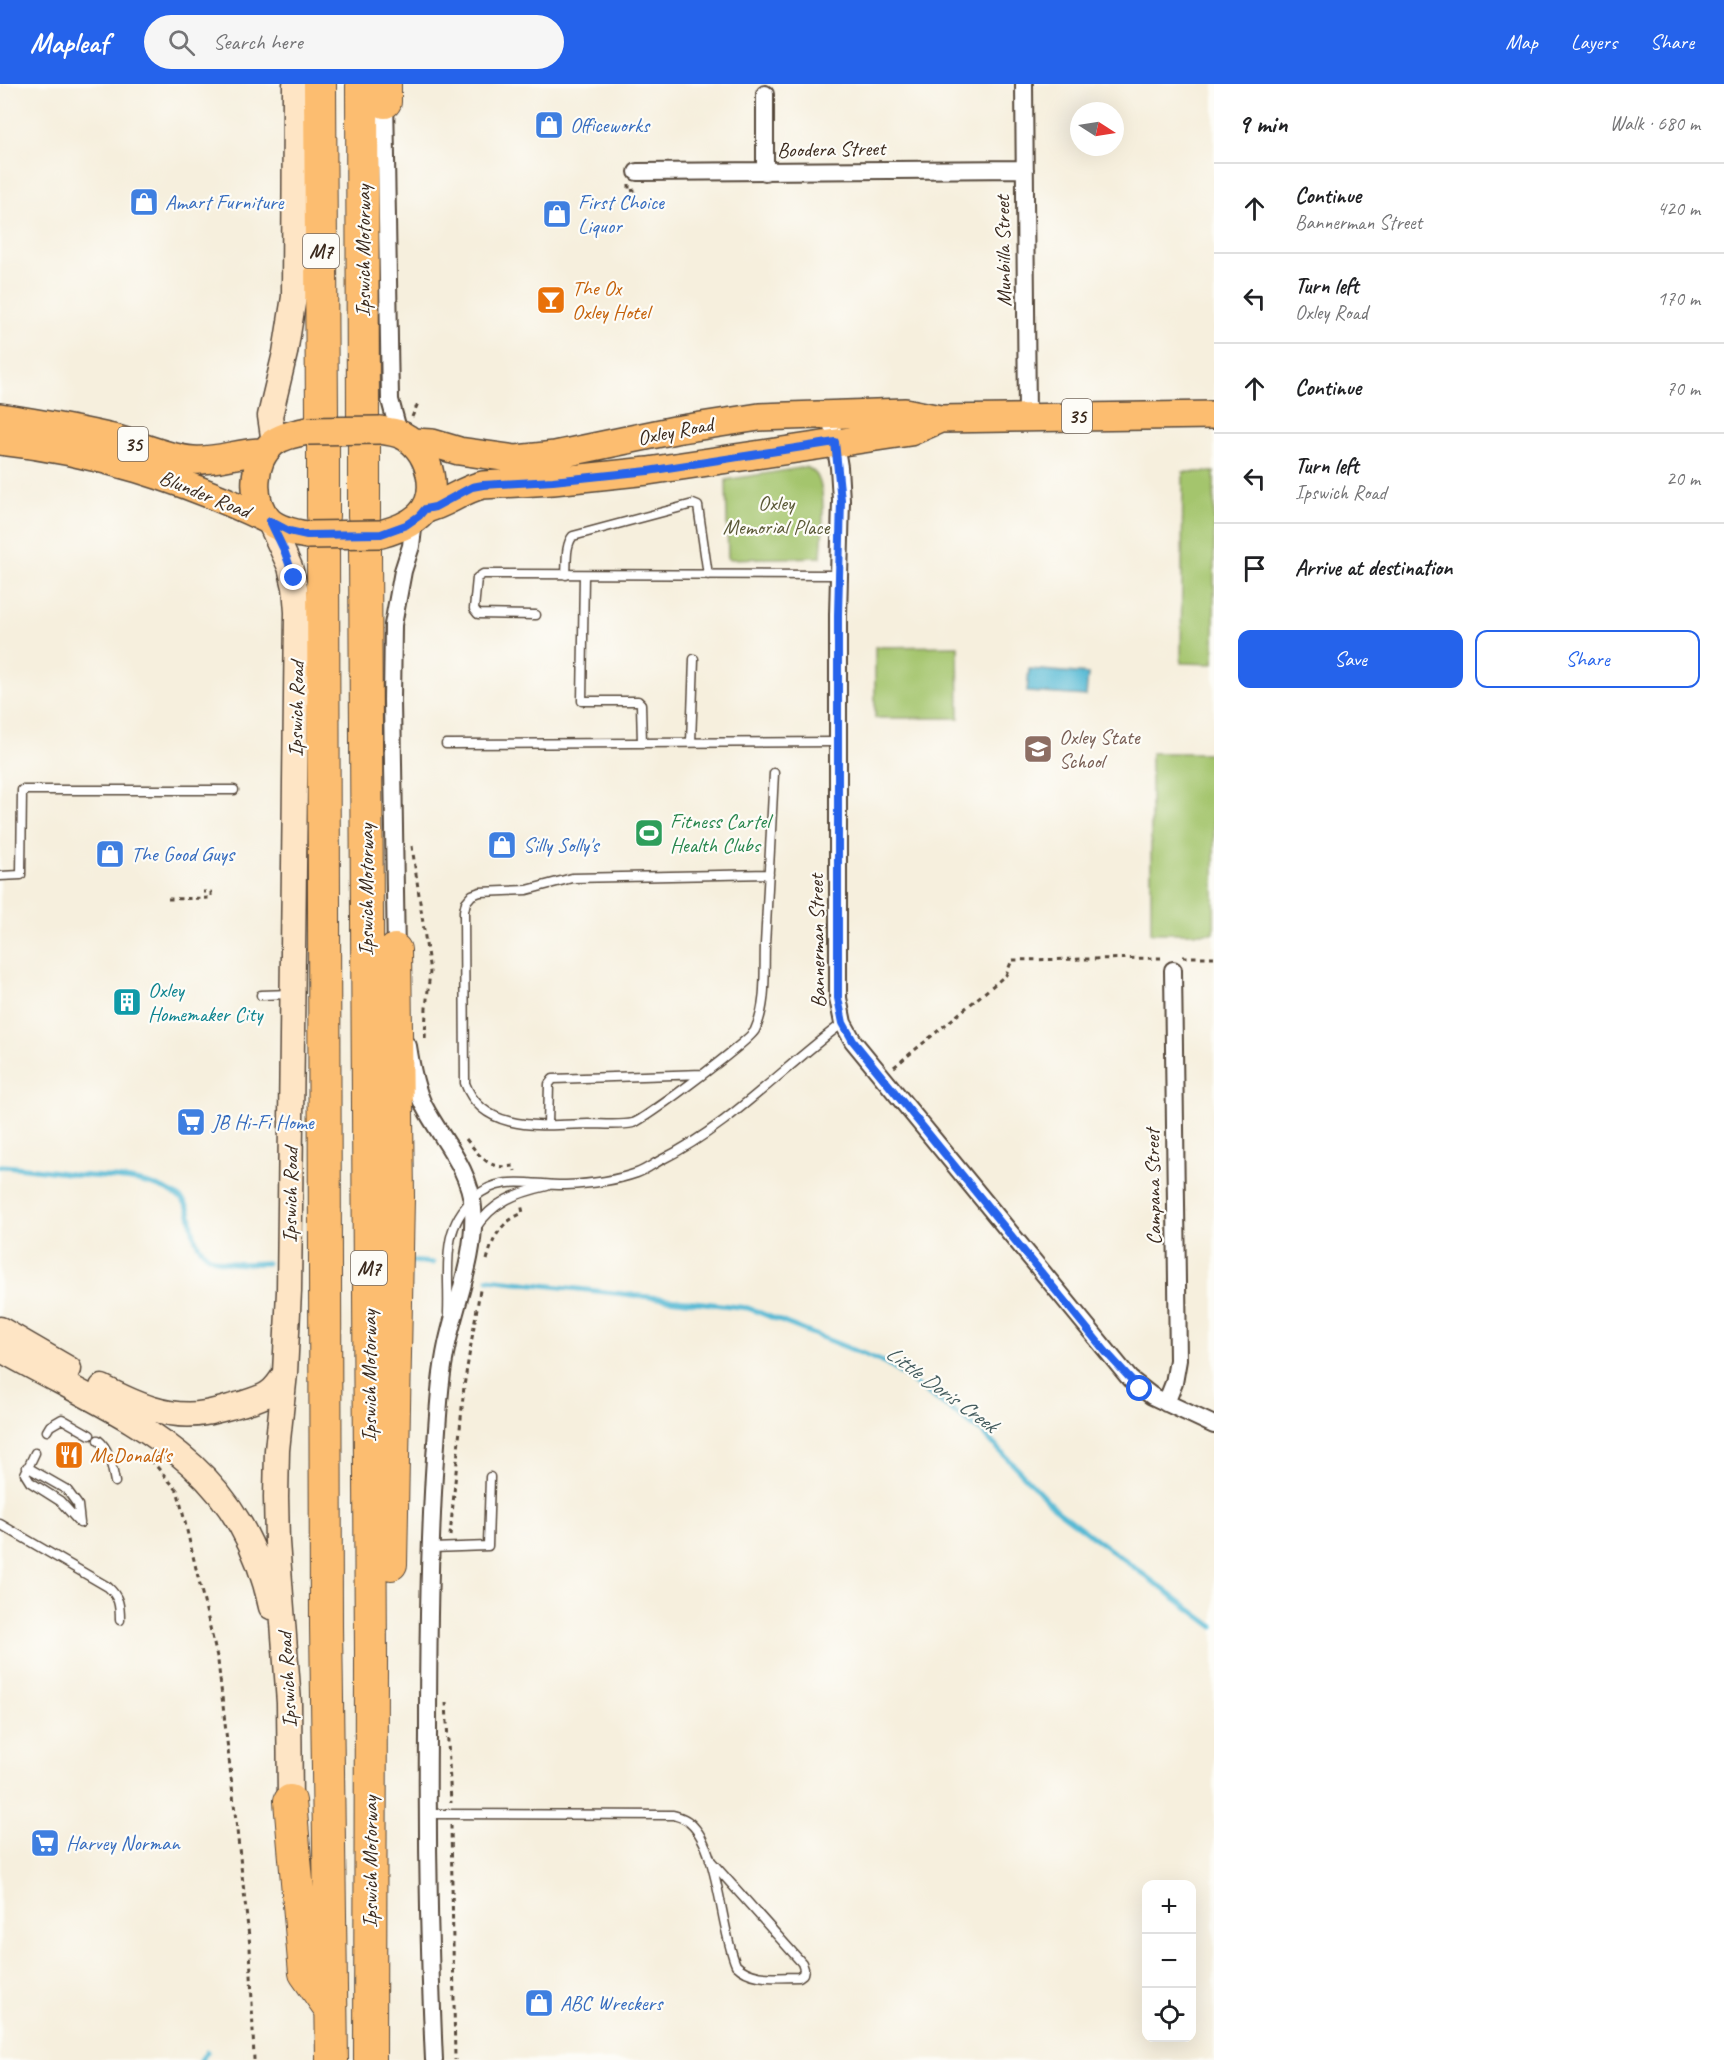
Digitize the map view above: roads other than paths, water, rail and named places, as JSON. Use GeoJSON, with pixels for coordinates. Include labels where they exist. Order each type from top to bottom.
{"type":"FeatureCollection","features":[{"type":"Feature","properties":{"kind":"highway","name":"Ipswich Motorway"},"geometry":{"type":"LineString","coordinates":[[300,87],[318,431],[326,1626],[332,2060]]}},
{"type":"Feature","properties":{"kind":"highway","name":"Ipswich Motorway"},"geometry":{"type":"LineString","coordinates":[[370,2060],[370,533],[388,430],[379,88]]}},
{"type":"Feature","properties":{"kind":"highway"},"geometry":{"type":"LineString","coordinates":[[370,1988],[385,1945],[388,1629],[398,1197],[395,950]]}},
{"type":"Feature","properties":{"kind":"highway"},"geometry":{"type":"LineString","coordinates":[[290,1801],[305,1973],[331,2010]]}},
{"type":"Feature","properties":{"kind":"main road"},"geometry":{"type":"LineString","coordinates":[[269,520],[255,489],[256,477],[269,447],[270,416],[285,353],[294,297],[300,87]]}},
{"type":"Feature","properties":{"kind":"main road","name":"Oxley Road"},"geometry":{"type":"LineString","coordinates":[[388,430],[470,453],[516,459],[555,455],[716,422],[769,416],[904,412],[940,419],[1214,415]]}},
{"type":"Feature","properties":{"kind":"main road","name":"Blunder Road"},"geometry":{"type":"LineString","coordinates":[[0,417],[67,428],[119,440],[177,458],[194,460],[221,459],[269,447]]}},
{"type":"Feature","properties":{"kind":"main road","name":"Oxley Road"},"geometry":{"type":"LineString","coordinates":[[419,515],[472,487],[648,471],[910,432],[940,419]]}},
{"type":"Feature","properties":{"kind":"main road","name":"35"},"geometry":{"type":"LineString","coordinates":[[269,447],[294,434],[318,431],[388,430]]}},
{"type":"Feature","properties":{"kind":"main road"},"geometry":{"type":"LineString","coordinates":[[388,430],[422,453],[431,475],[429,500],[419,515]]}},
{"type":"Feature","properties":{"kind":"main road","name":"Blunder Road"},"geometry":{"type":"LineString","coordinates":[[0,441],[65,451],[141,469],[225,499],[269,520]]}},
{"type":"Feature","properties":{"kind":"main road","name":"35"},"geometry":{"type":"LineString","coordinates":[[269,520],[289,531],[370,533],[394,530],[419,515]]}},
{"type":"Feature","properties":{"kind":"main road","name":"Ipswich Road"},"geometry":{"type":"LineString","coordinates":[[269,520],[290,567],[295,587],[297,612],[289,1291],[276,1497],[277,1542],[289,1703],[290,1801]]}},
{"type":"Feature","properties":{"kind":"main road"},"geometry":{"type":"LineString","coordinates":[[0,1329],[84,1378],[126,1399],[168,1413],[204,1414],[263,1397],[278,1386],[285,1373]]}},
{"type":"Feature","properties":{"kind":"main road"},"geometry":{"type":"LineString","coordinates":[[0,1349],[116,1412],[169,1444],[203,1474],[242,1527],[260,1567],[273,1618],[290,1801]]}},
{"type":"Feature","properties":{"kind":"street","name":"Munbilla Street"},"geometry":{"type":"LineString","coordinates":[[1024,84],[1027,417]]}},
{"type":"Feature","properties":{"kind":"street"},"geometry":{"type":"LineString","coordinates":[[765,94],[765,172]]}},
{"type":"Feature","properties":{"kind":"street","name":"Boodera Street"},"geometry":{"type":"LineString","coordinates":[[637,172],[1025,170]]}},
{"type":"Feature","properties":{"kind":"street","name":"Bannerman Street"},"geometry":{"type":"LineString","coordinates":[[830,413],[841,500],[838,998],[843,1023],[853,1041],[1105,1351],[1140,1389],[1214,1425]]}},
{"type":"Feature","properties":{"kind":"street"},"geometry":{"type":"LineString","coordinates":[[419,515],[403,571],[393,625],[395,950],[410,1059],[417,1088],[424,1105],[461,1166],[472,1200],[474,1231],[463,1286],[447,1344],[438,1420],[428,1679],[427,1814],[434,2059]]}},
{"type":"Feature","properties":{"kind":"street","name":"Campana Street"},"geometry":{"type":"LineString","coordinates":[[1166,1403],[1174,1383],[1178,1360],[1169,961]]}},
{"type":"Feature","properties":{"kind":"lane"},"geometry":{"type":"LineString","coordinates":[[566,575],[568,546],[573,536],[693,504],[698,506],[708,575]]}},
{"type":"Feature","properties":{"kind":"lane"},"geometry":{"type":"LineString","coordinates":[[536,615],[478,614],[474,609],[477,578],[483,574],[839,575]]}},
{"type":"Feature","properties":{"kind":"lane"},"geometry":{"type":"LineString","coordinates":[[584,575],[582,701],[638,701],[641,704],[642,743]]}},
{"type":"Feature","properties":{"kind":"lane"},"geometry":{"type":"LineString","coordinates":[[691,742],[693,658]]}},
{"type":"Feature","properties":{"kind":"lane"},"geometry":{"type":"LineString","coordinates":[[446,744],[838,741]]}},
{"type":"Feature","properties":{"kind":"lane"},"geometry":{"type":"LineString","coordinates":[[769,874],[572,878],[527,890],[480,892],[472,895],[466,902],[464,911],[465,1083],[469,1094],[478,1105],[494,1117],[510,1123],[523,1125],[634,1123],[746,1042],[753,1034],[762,1011],[769,874],[774,773]]}},
{"type":"Feature","properties":{"kind":"lane"},"geometry":{"type":"LineString","coordinates":[[0,876],[21,875],[22,790],[234,790]]}},
{"type":"Feature","properties":{"kind":"lane"},"geometry":{"type":"LineString","coordinates":[[261,995],[292,994]]}},
{"type":"Feature","properties":{"kind":"lane"},"geometry":{"type":"LineString","coordinates":[[474,1231],[489,1212],[501,1202],[519,1193],[550,1185],[591,1183],[621,1178],[641,1172],[685,1149],[715,1128],[843,1023]]}},
{"type":"Feature","properties":{"kind":"lane"},"geometry":{"type":"LineString","coordinates":[[548,1125],[549,1084],[553,1079],[704,1074]]}},
{"type":"Feature","properties":{"kind":"lane"},"geometry":{"type":"LineString","coordinates":[[447,1344],[448,1243],[460,1213],[483,1191],[511,1182],[529,1181],[550,1185]]}},
{"type":"Feature","properties":{"kind":"lane"},"geometry":{"type":"LineString","coordinates":[[47,1431],[55,1422],[62,1419],[103,1444],[115,1482]]}},
{"type":"Feature","properties":{"kind":"lane"},"geometry":{"type":"LineString","coordinates":[[27,1467],[67,1490],[78,1505],[80,1523],[60,1500],[30,1482],[25,1474],[27,1467],[35,1453]]}},
{"type":"Feature","properties":{"kind":"lane"},"geometry":{"type":"LineString","coordinates":[[432,1548],[488,1546],[490,1477]]}},
{"type":"Feature","properties":{"kind":"lane"},"geometry":{"type":"LineString","coordinates":[[0,1524],[108,1587],[115,1593],[120,1605],[120,1620]]}},
{"type":"Feature","properties":{"kind":"lane"},"geometry":{"type":"LineString","coordinates":[[427,1814],[673,1815],[690,1822],[702,1839],[710,1860],[735,1965],[749,1975],[799,1977],[803,1974],[802,1962],[710,1860]]}},
{"type":"Feature","properties":{"kind":"water"},"geometry":{"type":"Polygon","coordinates":[[[1029,669],[1088,674],[1086,696],[1027,692],[1029,669]]]}},
{"type":"Feature","properties":{"kind":"waterway","name":"Little Doris Creek"},"geometry":{"type":"LineString","coordinates":[[0,1166],[128,1180],[165,1189],[184,1201],[196,1240],[210,1257],[230,1263],[267,1263]]}},
{"type":"Feature","properties":{"kind":"waterway","name":"Little Doris Creek"},"geometry":{"type":"LineString","coordinates":[[409,1261],[433,1263]]}},
{"type":"Feature","properties":{"kind":"waterway","name":"Little Doris Creek"},"geometry":{"type":"LineString","coordinates":[[488,1279],[748,1308],[886,1363],[982,1432],[1057,1510],[1214,1627]]}},
{"type":"Feature","properties":{"kind":"waterway"},"geometry":{"type":"LineString","coordinates":[[201,2060],[207,2052]]}},
{"type":"Feature","properties":{"kind":"place","name":"Officeworks"},"geometry":{"type":"Point","coordinates":[549,125]}},
{"type":"Feature","properties":{"kind":"place","name":"Amart Furniture"},"geometry":{"type":"Point","coordinates":[144,202]}},
{"type":"Feature","properties":{"kind":"place","name":"First Choice Liquor"},"geometry":{"type":"Point","coordinates":[557,214]}},
{"type":"Feature","properties":{"kind":"place","name":"The Ox Oxley Hotel"},"geometry":{"type":"Point","coordinates":[551,300]}},
{"type":"Feature","properties":{"kind":"place","name":"Oxley State School"},"geometry":{"type":"Point","coordinates":[1038,749]}},
{"type":"Feature","properties":{"kind":"place","name":"Fitness Cartel Health Clubs"},"geometry":{"type":"Point","coordinates":[649,833]}},
{"type":"Feature","properties":{"kind":"place","name":"Silly Solly's"},"geometry":{"type":"Point","coordinates":[502,845]}},
{"type":"Feature","properties":{"kind":"place","name":"The Good Guys"},"geometry":{"type":"Point","coordinates":[110,854]}},
{"type":"Feature","properties":{"kind":"place","name":"Oxley Homemaker City"},"geometry":{"type":"Point","coordinates":[127,1002]}},
{"type":"Feature","properties":{"kind":"place","name":"JB Hi-Fi Home"},"geometry":{"type":"Point","coordinates":[191,1122]}},
{"type":"Feature","properties":{"kind":"place","name":"McDonald's"},"geometry":{"type":"Point","coordinates":[69,1455]}},
{"type":"Feature","properties":{"kind":"place","name":"Harvey Norman"},"geometry":{"type":"Point","coordinates":[45,1843]}},
{"type":"Feature","properties":{"kind":"place","name":"ABC Wreckers"},"geometry":{"type":"Point","coordinates":[539,2003]}},
{"type":"Feature","properties":{"kind":"park label","name":"Oxley Memorial Place"},"geometry":{"type":"Point","coordinates":[776,515]}}]}
